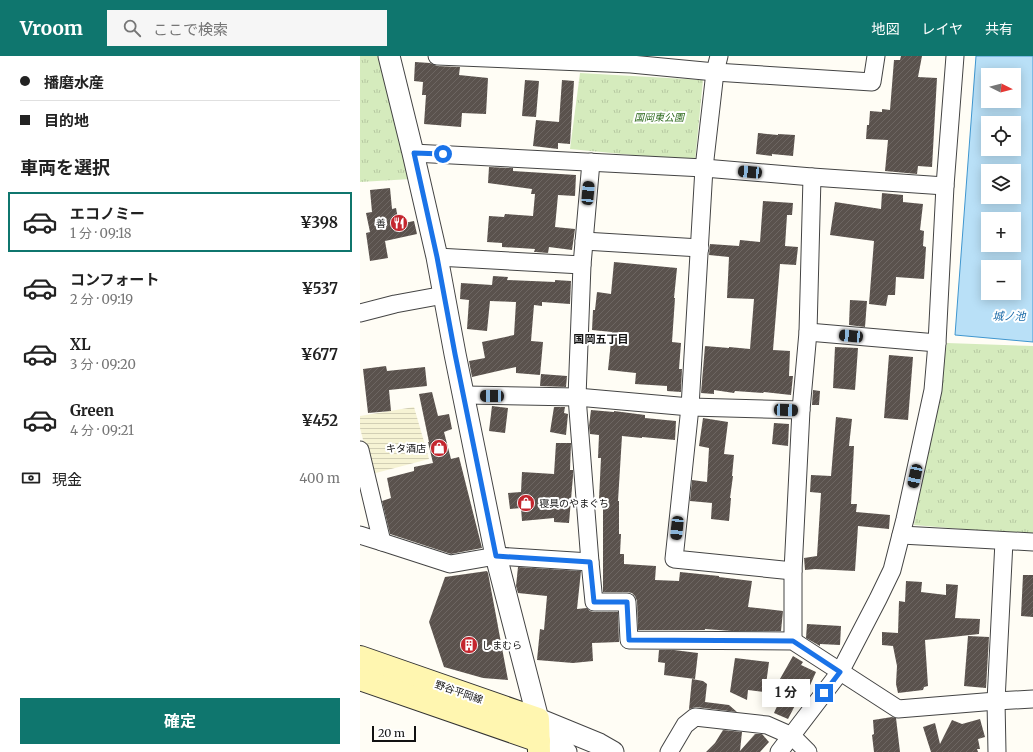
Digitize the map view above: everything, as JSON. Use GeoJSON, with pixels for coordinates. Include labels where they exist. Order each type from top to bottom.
{"type":"FeatureCollection","features":[{"type":"Feature","properties":{"kind":"main road","name":"野谷平岡線"},"geometry":{"type":"LineString","coordinates":[[360,657],[538,719]]}},
{"type":"Feature","properties":{"kind":"main road","name":"野谷平岡線"},"geometry":{"type":"LineString","coordinates":[[360,679],[539,746]]}},
{"type":"Feature","properties":{"kind":"main road"},"geometry":{"type":"LineString","coordinates":[[538,719],[539,746]]}},
{"type":"Feature","properties":{"kind":"street"},"geometry":{"type":"LineString","coordinates":[[389,56],[414,153],[437,257],[496,556],[538,719],[599,744],[613,752]]}},
{"type":"Feature","properties":{"kind":"street"},"geometry":{"type":"LineString","coordinates":[[437,56],[631,60],[717,64],[872,82],[876,56]]}},
{"type":"Feature","properties":{"kind":"street"},"geometry":{"type":"LineString","coordinates":[[779,752],[840,672],[892,570],[901,535],[933,390],[937,343],[945,186],[955,56]]}},
{"type":"Feature","properties":{"kind":"street"},"geometry":{"type":"LineString","coordinates":[[717,64],[704,168],[690,407],[674,559],[793,571]]}},
{"type":"Feature","properties":{"kind":"street"},"geometry":{"type":"LineString","coordinates":[[414,153],[704,168],[945,186]]}},
{"type":"Feature","properties":{"kind":"street"},"geometry":{"type":"LineString","coordinates":[[591,162],[582,265],[578,397],[594,602],[627,602],[629,640],[793,641],[898,709],[1033,699]]}},
{"type":"Feature","properties":{"kind":"street"},"geometry":{"type":"LineString","coordinates":[[793,641],[793,571],[808,332],[812,177]]}},
{"type":"Feature","properties":{"kind":"street"},"geometry":{"type":"LineString","coordinates":[[584,241],[700,248]]}},
{"type":"Feature","properties":{"kind":"street"},"geometry":{"type":"LineString","coordinates":[[437,257],[582,265]]}},
{"type":"Feature","properties":{"kind":"street"},"geometry":{"type":"LineString","coordinates":[[360,313],[395,304],[444,295]]}},
{"type":"Feature","properties":{"kind":"street"},"geometry":{"type":"LineString","coordinates":[[808,332],[937,343]]}},
{"type":"Feature","properties":{"kind":"street"},"geometry":{"type":"LineString","coordinates":[[464,395],[578,397],[690,407],[802,410]]}},
{"type":"Feature","properties":{"kind":"street"},"geometry":{"type":"LineString","coordinates":[[360,450],[382,542]]}},
{"type":"Feature","properties":{"kind":"street"},"geometry":{"type":"LineString","coordinates":[[901,535],[1033,542]]}},
{"type":"Feature","properties":{"kind":"street"},"geometry":{"type":"LineString","coordinates":[[360,536],[450,564],[496,556],[590,562]]}},
{"type":"Feature","properties":{"kind":"street"},"geometry":{"type":"LineString","coordinates":[[997,752],[996,701],[1004,541]]}},
{"type":"Feature","properties":{"kind":"street"},"geometry":{"type":"LineString","coordinates":[[668,752],[686,725],[695,717],[767,725],[792,736],[808,752]]}},
{"type":"Feature","properties":{"kind":"street"},"geometry":{"type":"LineString","coordinates":[[539,746],[566,752]]}},
{"type":"Feature","properties":{"kind":"shaded area"},"geometry":{"type":"Polygon","coordinates":[[[414,407],[429,459],[372,474],[360,428],[360,416],[414,407]]]}},
{"type":"Feature","properties":{"kind":"green space"},"geometry":{"type":"Polygon","coordinates":[[[360,56],[381,56],[411,179],[360,182],[360,56]]]}},
{"type":"Feature","properties":{"kind":"green space","name":"国岡東公園"},"geometry":{"type":"Polygon","coordinates":[[[580,73],[703,80],[695,161],[570,149],[580,73]]]}},
{"type":"Feature","properties":{"kind":"green space"},"geometry":{"type":"Polygon","coordinates":[[[947,343],[1033,346],[1033,535],[914,525],[947,343]]]}},
{"type":"Feature","properties":{"kind":"water","name":"城ノ池"},"geometry":{"type":"Polygon","coordinates":[[[976,56],[1033,56],[1033,342],[955,335],[976,56]]]}},
{"type":"Feature","properties":{"kind":"building"},"geometry":{"type":"Polygon","coordinates":[[[901,56],[922,56],[918,77],[937,78],[932,167],[918,166],[917,174],[885,171],[888,140],[866,139],[870,111],[882,112],[882,109],[890,110],[894,60],[900,60],[901,56]]]}},
{"type":"Feature","properties":{"kind":"building"},"geometry":{"type":"Polygon","coordinates":[[[415,62],[430,63],[437,66],[460,67],[459,75],[488,78],[486,114],[462,113],[461,127],[424,124],[426,95],[422,95],[423,82],[414,81],[415,62]]]}},
{"type":"Feature","properties":{"kind":"building"},"geometry":{"type":"Polygon","coordinates":[[[525,80],[539,81],[536,117],[522,116],[525,80]]]}},
{"type":"Feature","properties":{"kind":"building"},"geometry":{"type":"Polygon","coordinates":[[[562,80],[574,81],[570,144],[558,143],[558,149],[533,146],[536,120],[559,122],[562,80]]]}},
{"type":"Feature","properties":{"kind":"building"},"geometry":{"type":"Polygon","coordinates":[[[758,133],[795,135],[793,156],[756,154],[758,133]]]}},
{"type":"Feature","properties":{"kind":"building"},"geometry":{"type":"Polygon","coordinates":[[[489,167],[513,168],[513,171],[576,175],[575,196],[558,195],[555,227],[575,229],[572,250],[549,247],[548,253],[534,252],[535,249],[502,247],[502,243],[487,242],[489,216],[504,217],[505,214],[533,216],[535,194],[531,194],[532,189],[488,183],[489,167]]]}},
{"type":"Feature","properties":{"kind":"building"},"geometry":{"type":"Polygon","coordinates":[[[390,188],[392,209],[396,208],[399,224],[414,221],[417,234],[385,241],[388,258],[370,261],[366,233],[370,232],[366,213],[372,212],[370,190],[390,188]]]}},
{"type":"Feature","properties":{"kind":"building"},"geometry":{"type":"Polygon","coordinates":[[[882,193],[903,195],[903,202],[923,204],[920,230],[924,231],[923,246],[926,247],[924,279],[896,277],[895,295],[888,295],[886,306],[869,304],[874,241],[830,235],[835,202],[881,209],[882,193]]]}},
{"type":"Feature","properties":{"kind":"building"},"geometry":{"type":"Polygon","coordinates":[[[763,201],[793,203],[792,215],[787,215],[785,246],[798,247],[796,265],[780,264],[773,350],[790,351],[789,376],[793,376],[791,395],[764,392],[735,391],[734,393],[714,390],[714,394],[701,393],[705,346],[750,349],[754,299],[727,298],[729,257],[709,255],[710,244],[739,246],[740,240],[760,242],[763,201]]]}},
{"type":"Feature","properties":{"kind":"building"},"geometry":{"type":"Polygon","coordinates":[[[614,262],[677,268],[672,342],[681,343],[679,369],[682,369],[681,392],[667,391],[667,386],[635,384],[636,373],[608,370],[612,332],[592,330],[593,310],[595,310],[597,292],[611,294],[614,262]]]}},
{"type":"Feature","properties":{"kind":"building"},"geometry":{"type":"Polygon","coordinates":[[[493,276],[508,277],[507,280],[555,282],[555,280],[571,281],[570,304],[542,302],[542,306],[534,305],[531,341],[543,342],[540,375],[516,373],[516,367],[472,377],[469,361],[485,358],[482,342],[514,335],[516,302],[490,301],[487,331],[467,329],[469,300],[460,299],[461,283],[492,285],[493,276]]]}},
{"type":"Feature","properties":{"kind":"building"},"geometry":{"type":"Polygon","coordinates":[[[850,300],[867,301],[865,327],[849,325],[850,300]]]}},
{"type":"Feature","properties":{"kind":"building"},"geometry":{"type":"Polygon","coordinates":[[[835,347],[858,348],[855,390],[833,388],[835,347]]]}},
{"type":"Feature","properties":{"kind":"building"},"geometry":{"type":"Polygon","coordinates":[[[889,355],[913,357],[908,420],[884,418],[889,355]]]}},
{"type":"Feature","properties":{"kind":"building"},"geometry":{"type":"Polygon","coordinates":[[[386,366],[387,371],[425,367],[427,386],[389,390],[391,411],[368,413],[363,369],[386,366]]]}},
{"type":"Feature","properties":{"kind":"building"},"geometry":{"type":"Polygon","coordinates":[[[541,374],[567,376],[566,387],[540,386],[541,374]]]}},
{"type":"Feature","properties":{"kind":"building"},"geometry":{"type":"Polygon","coordinates":[[[813,390],[820,391],[819,405],[812,405],[813,390]]]}},
{"type":"Feature","properties":{"kind":"building"},"geometry":{"type":"Polygon","coordinates":[[[432,392],[438,416],[449,414],[452,429],[444,432],[451,459],[459,457],[482,548],[451,554],[390,534],[382,501],[391,498],[387,478],[414,471],[414,467],[433,463],[419,394],[432,392]]]}},
{"type":"Feature","properties":{"kind":"building"},"geometry":{"type":"Polygon","coordinates":[[[492,406],[508,408],[505,433],[489,431],[492,406]]]}},
{"type":"Feature","properties":{"kind":"building"},"geometry":{"type":"Polygon","coordinates":[[[554,407],[565,407],[564,413],[568,414],[566,435],[550,432],[554,407]]]}},
{"type":"Feature","properties":{"kind":"building"},"geometry":{"type":"Polygon","coordinates":[[[591,410],[645,415],[645,418],[676,421],[675,440],[622,436],[618,501],[619,534],[621,534],[620,554],[624,554],[624,564],[656,566],[655,580],[679,581],[680,572],[752,581],[748,607],[783,611],[781,631],[732,631],[705,629],[638,630],[637,601],[635,596],[632,593],[627,592],[603,592],[603,499],[599,499],[601,458],[598,458],[599,435],[590,434],[589,426],[591,410]]]}},
{"type":"Feature","properties":{"kind":"building"},"geometry":{"type":"Polygon","coordinates":[[[836,417],[852,419],[849,446],[854,446],[851,504],[857,504],[856,512],[890,515],[889,529],[858,526],[855,571],[805,570],[804,558],[817,556],[821,493],[810,492],[811,475],[831,476],[836,417]]]}},
{"type":"Feature","properties":{"kind":"building"},"geometry":{"type":"Polygon","coordinates":[[[703,418],[728,422],[724,454],[734,455],[729,521],[711,519],[712,503],[690,501],[692,480],[707,482],[709,448],[699,446],[703,418]]]}},
{"type":"Feature","properties":{"kind":"building"},"geometry":{"type":"Polygon","coordinates":[[[774,423],[789,424],[788,446],[772,444],[774,423]]]}},
{"type":"Feature","properties":{"kind":"building"},"geometry":{"type":"Polygon","coordinates":[[[556,443],[571,443],[570,470],[573,470],[573,476],[569,523],[554,522],[554,518],[522,521],[521,508],[510,509],[508,493],[521,492],[522,472],[554,474],[556,443]]]}},
{"type":"Feature","properties":{"kind":"building"},"geometry":{"type":"Polygon","coordinates":[[[518,567],[581,571],[577,609],[587,608],[594,612],[618,612],[619,642],[592,643],[593,661],[573,663],[537,660],[540,629],[544,630],[547,596],[518,593],[516,586],[518,567]]]}},
{"type":"Feature","properties":{"kind":"building","name":"しまむら"},"geometry":{"type":"Polygon","coordinates":[[[487,571],[508,680],[483,678],[444,667],[429,622],[445,577],[487,571]]]}},
{"type":"Feature","properties":{"kind":"building"},"geometry":{"type":"Polygon","coordinates":[[[1023,575],[1033,575],[1033,617],[1021,616],[1023,575]]]}},
{"type":"Feature","properties":{"kind":"building"},"geometry":{"type":"Polygon","coordinates":[[[906,581],[922,582],[921,592],[946,595],[946,584],[958,585],[955,618],[980,619],[979,634],[925,640],[928,686],[924,687],[923,690],[898,693],[896,684],[897,666],[893,646],[882,645],[882,632],[898,633],[899,601],[905,602],[906,581]]]}},
{"type":"Feature","properties":{"kind":"building"},"geometry":{"type":"Polygon","coordinates":[[[807,624],[841,626],[840,645],[820,644],[820,646],[806,638],[807,624]]]}},
{"type":"Feature","properties":{"kind":"building"},"geometry":{"type":"Polygon","coordinates":[[[968,636],[989,637],[986,688],[964,686],[968,636]]]}},
{"type":"Feature","properties":{"kind":"building"},"geometry":{"type":"Polygon","coordinates":[[[659,650],[698,653],[695,679],[664,675],[665,663],[658,662],[659,650]]]}},
{"type":"Feature","properties":{"kind":"building"},"geometry":{"type":"Polygon","coordinates":[[[793,656],[803,662],[801,665],[816,672],[807,692],[803,690],[788,719],[774,713],[782,695],[772,693],[793,656]]]}},
{"type":"Feature","properties":{"kind":"building"},"geometry":{"type":"Polygon","coordinates":[[[735,658],[769,662],[765,692],[748,690],[747,700],[730,692],[735,658]]]}},
{"type":"Feature","properties":{"kind":"building"},"geometry":{"type":"Polygon","coordinates":[[[692,679],[703,681],[707,684],[705,702],[729,705],[737,712],[696,707],[689,709],[692,679]]]}},
{"type":"Feature","properties":{"kind":"building"},"geometry":{"type":"Polygon","coordinates":[[[892,717],[896,718],[900,752],[874,752],[872,735],[874,734],[873,720],[892,717]]]}},
{"type":"Feature","properties":{"kind":"building"},"geometry":{"type":"Polygon","coordinates":[[[980,719],[985,737],[978,739],[980,749],[977,749],[978,752],[931,752],[923,727],[935,723],[940,744],[952,720],[962,724],[980,719]]]}},
{"type":"Feature","properties":{"kind":"building"},"geometry":{"type":"Polygon","coordinates":[[[723,730],[742,732],[740,751],[755,734],[762,734],[769,742],[760,752],[706,752],[715,743],[723,730]]]}},
{"type":"Feature","properties":{"kind":"place","name":"善"},"geometry":{"type":"Point","coordinates":[399,223]}},
{"type":"Feature","properties":{"kind":"place","name":"キタ酒店"},"geometry":{"type":"Point","coordinates":[439,448]}},
{"type":"Feature","properties":{"kind":"place","name":"寝具のやまぐち"},"geometry":{"type":"Point","coordinates":[526,503]}},
{"type":"Feature","properties":{"kind":"place","name":"しまむら"},"geometry":{"type":"Point","coordinates":[469,645]}},
{"type":"Feature","properties":{"kind":"district","name":"国岡五丁目"},"geometry":{"type":"Point","coordinates":[601,339]}},
{"type":"Feature","properties":{"kind":"route"},"geometry":{"type":"LineString","coordinates":[[443,154],[414,153],[437,257],[496,556],[590,562],[594,602],[627,602],[629,640],[793,641],[840,672],[824,693]]}}]}
